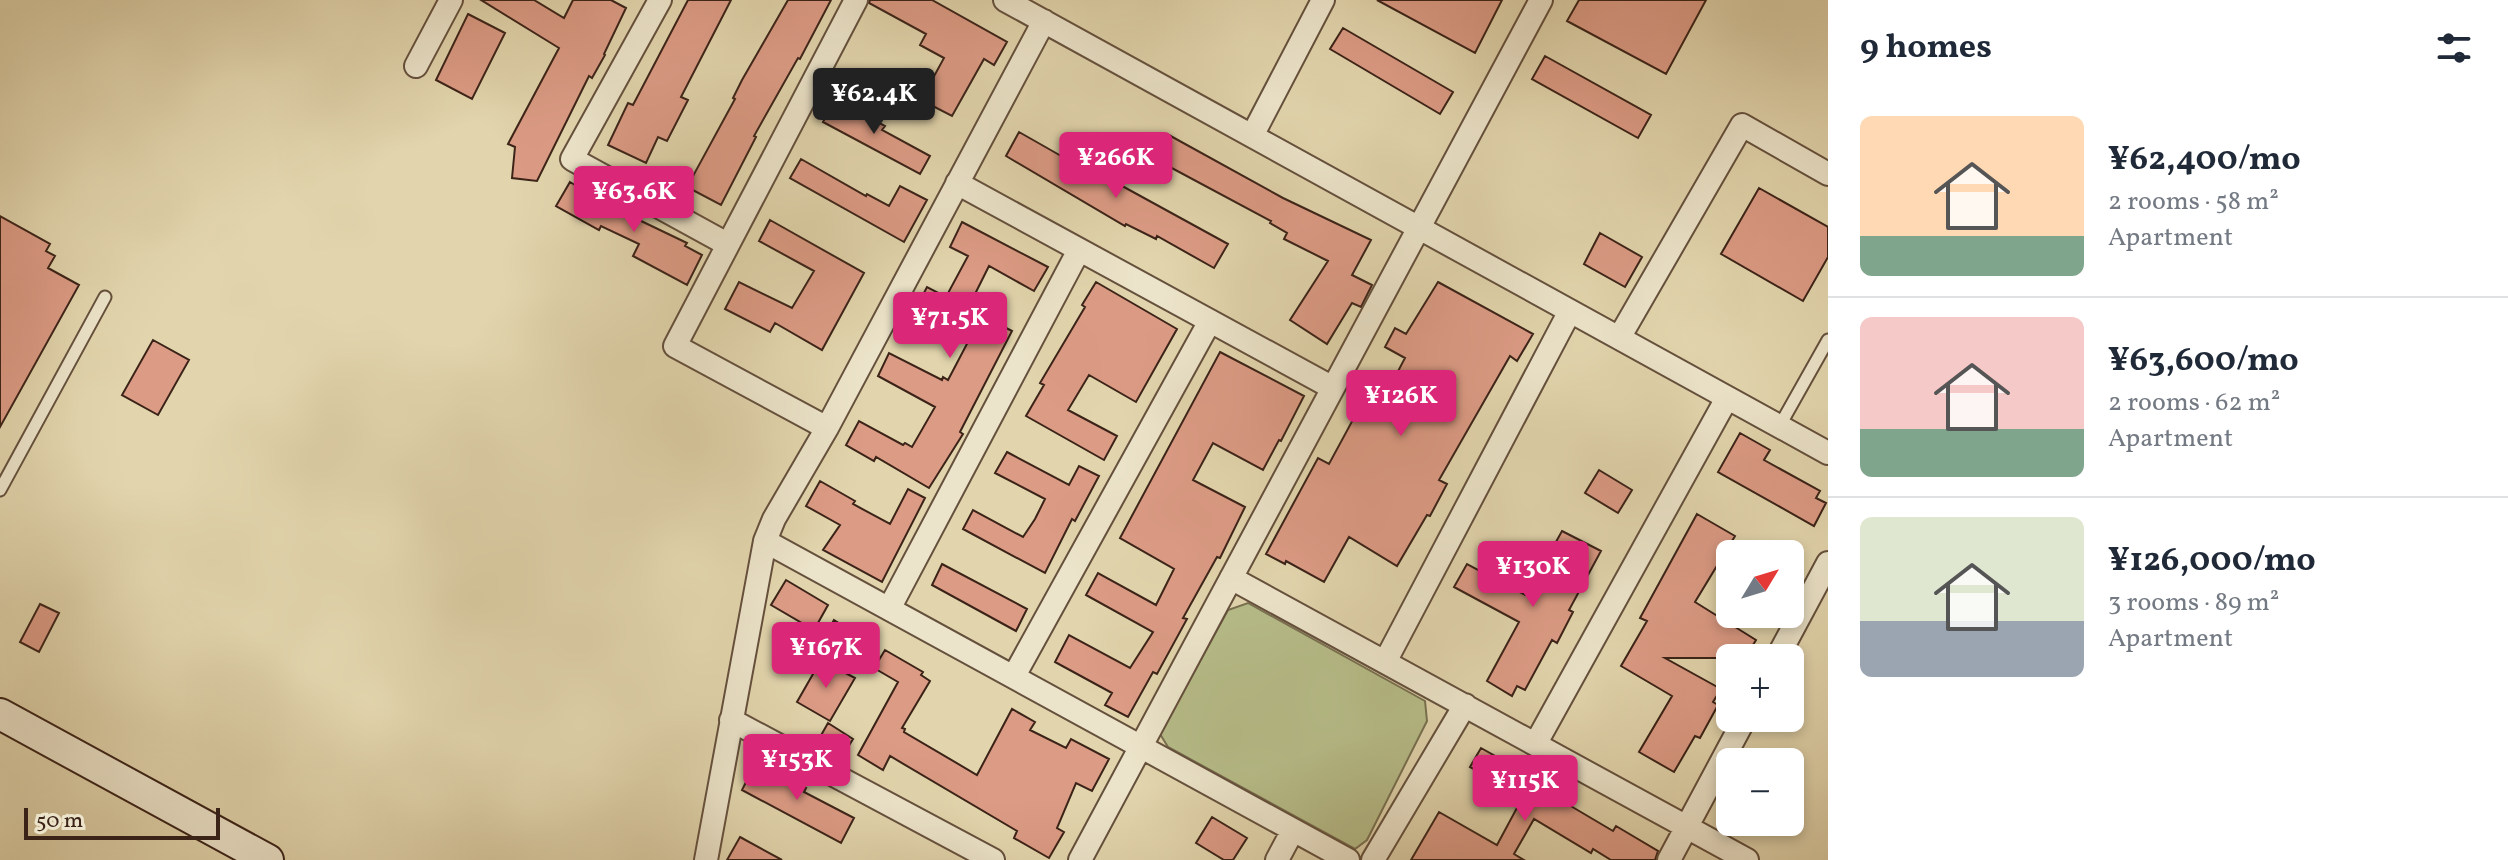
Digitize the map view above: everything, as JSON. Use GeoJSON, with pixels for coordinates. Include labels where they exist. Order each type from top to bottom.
{"type":"FeatureCollection","features":[{"type":"Feature","properties":{"kind":"street"},"geometry":{"type":"LineString","coordinates":[[416,66],[451,0]]}},
{"type":"Feature","properties":{"kind":"street"},"geometry":{"type":"LineString","coordinates":[[660,0],[572,159],[727,244]]}},
{"type":"Feature","properties":{"kind":"street"},"geometry":{"type":"LineString","coordinates":[[827,428],[675,346],[856,0]]}},
{"type":"Feature","properties":{"kind":"street"},"geometry":{"type":"LineString","coordinates":[[1005,0],[1828,453]]}},
{"type":"Feature","properties":{"kind":"street"},"geometry":{"type":"LineString","coordinates":[[1252,136],[1323,0]]}},
{"type":"Feature","properties":{"kind":"street"},"geometry":{"type":"LineString","coordinates":[[1080,860],[1541,0]]}},
{"type":"Feature","properties":{"kind":"street"},"geometry":{"type":"LineString","coordinates":[[706,860],[765,541],[774,519],[827,428],[1044,21]]}},
{"type":"Feature","properties":{"kind":"street"},"geometry":{"type":"LineString","coordinates":[[1619,338],[1742,125],[1828,174]]}},
{"type":"Feature","properties":{"kind":"street"},"geometry":{"type":"LineString","coordinates":[[957,183],[1333,388]]}},
{"type":"Feature","properties":{"kind":"street"},"geometry":{"type":"LineString","coordinates":[[889,609],[1079,250]]}},
{"type":"Feature","properties":{"kind":"street"},"geometry":{"type":"LineString","coordinates":[[1385,662],[1570,311]]}},
{"type":"Feature","properties":{"kind":"street"},"geometry":{"type":"LineString","coordinates":[[1014,676],[1210,321]]}},
{"type":"Feature","properties":{"kind":"street"},"geometry":{"type":"LineString","coordinates":[[1536,743],[1727,398]]}},
{"type":"Feature","properties":{"kind":"street"},"geometry":{"type":"LineString","coordinates":[[765,541],[1348,860]]}},
{"type":"Feature","properties":{"kind":"street"},"geometry":{"type":"LineString","coordinates":[[1785,644],[1828,563]]}},
{"type":"Feature","properties":{"kind":"street"},"geometry":{"type":"LineString","coordinates":[[1231,578],[1747,860]]}},
{"type":"Feature","properties":{"kind":"street"},"geometry":{"type":"LineString","coordinates":[[1373,860],[1465,705]]}},
{"type":"Feature","properties":{"kind":"street"},"geometry":{"type":"LineString","coordinates":[[0,714],[268,860]]}},
{"type":"Feature","properties":{"kind":"street"},"geometry":{"type":"LineString","coordinates":[[731,720],[993,860]]}},
{"type":"Feature","properties":{"kind":"street"},"geometry":{"type":"LineString","coordinates":[[1669,860],[1738,732]]}},
{"type":"Feature","properties":{"kind":"street"},"geometry":{"type":"LineString","coordinates":[[1277,860],[1293,830]]}},
{"type":"Feature","properties":{"kind":"lane"},"geometry":{"type":"LineString","coordinates":[[0,490],[105,297]]}},
{"type":"Feature","properties":{"kind":"lane"},"geometry":{"type":"LineString","coordinates":[[1779,427],[1828,340]]}},
{"type":"Feature","properties":{"kind":"green space"},"geometry":{"type":"Polygon","coordinates":[[[1248,603],[1425,701],[1427,721],[1367,840],[1355,849],[1168,747],[1160,734],[1228,610],[1248,603]]]}},
{"type":"Feature","properties":{"kind":"building"},"geometry":{"type":"Polygon","coordinates":[[[481,0],[534,0],[564,18],[573,0],[611,0],[626,8],[605,55],[592,78],[589,76],[537,181],[512,178],[515,147],[508,144],[559,48],[481,0]]]}},
{"type":"Feature","properties":{"kind":"building"},"geometry":{"type":"Polygon","coordinates":[[[688,0],[731,0],[681,97],[688,100],[667,141],[658,137],[646,163],[608,145],[628,103],[633,105],[688,0]]]}},
{"type":"Feature","properties":{"kind":"building"},"geometry":{"type":"Polygon","coordinates":[[[788,0],[831,0],[754,136],[721,205],[687,187],[735,99],[742,80],[788,0]]]}},
{"type":"Feature","properties":{"kind":"building"},"geometry":{"type":"Polygon","coordinates":[[[870,0],[932,0],[1007,42],[994,65],[984,59],[952,116],[921,100],[944,58],[920,45],[926,34],[869,3],[870,0]]]}},
{"type":"Feature","properties":{"kind":"building"},"geometry":{"type":"Polygon","coordinates":[[[1377,0],[1502,0],[1475,53],[1377,0]]]}},
{"type":"Feature","properties":{"kind":"building"},"geometry":{"type":"Polygon","coordinates":[[[1579,0],[1706,0],[1666,74],[1567,21],[1579,0]]]}},
{"type":"Feature","properties":{"kind":"building"},"geometry":{"type":"Polygon","coordinates":[[[468,14],[505,33],[472,99],[436,80],[468,14]]]}},
{"type":"Feature","properties":{"kind":"building"},"geometry":{"type":"Polygon","coordinates":[[[1343,28],[1453,92],[1440,114],[1330,49],[1343,28]]]}},
{"type":"Feature","properties":{"kind":"building"},"geometry":{"type":"Polygon","coordinates":[[[1545,56],[1651,115],[1638,138],[1532,79],[1545,56]]]}},
{"type":"Feature","properties":{"kind":"building"},"geometry":{"type":"Polygon","coordinates":[[[836,99],[885,126],[882,130],[930,156],[920,174],[823,122],[836,99]]]}},
{"type":"Feature","properties":{"kind":"building"},"geometry":{"type":"Polygon","coordinates":[[[1019,132],[1070,161],[1073,156],[1228,244],[1214,268],[1157,236],[1156,239],[1125,226],[1006,156],[1019,132]]]}},
{"type":"Feature","properties":{"kind":"building"},"geometry":{"type":"Polygon","coordinates":[[[1167,134],[1283,198],[1371,240],[1352,275],[1372,285],[1361,307],[1352,303],[1327,344],[1290,320],[1328,261],[1284,239],[1287,233],[1271,221],[1153,158],[1167,134]]]}},
{"type":"Feature","properties":{"kind":"building"},"geometry":{"type":"Polygon","coordinates":[[[801,159],[889,206],[900,186],[927,200],[904,242],[790,178],[801,159]]]}},
{"type":"Feature","properties":{"kind":"building"},"geometry":{"type":"Polygon","coordinates":[[[570,182],[612,207],[687,243],[685,246],[702,255],[687,285],[633,256],[639,244],[601,226],[599,230],[556,206],[570,182]]]}},
{"type":"Feature","properties":{"kind":"building"},"geometry":{"type":"Polygon","coordinates":[[[1759,188],[1828,227],[1828,257],[1803,301],[1721,254],[1759,188]]]}},
{"type":"Feature","properties":{"kind":"building"},"geometry":{"type":"Polygon","coordinates":[[[0,216],[50,244],[46,251],[55,256],[48,268],[79,285],[0,427],[0,216]]]}},
{"type":"Feature","properties":{"kind":"building"},"geometry":{"type":"Polygon","coordinates":[[[770,220],[864,273],[822,350],[775,323],[770,332],[725,309],[739,282],[792,308],[814,271],[759,241],[770,220]]]}},
{"type":"Feature","properties":{"kind":"building"},"geometry":{"type":"Polygon","coordinates":[[[962,222],[1048,267],[1034,291],[989,266],[968,308],[1012,331],[960,432],[963,434],[929,488],[876,457],[874,461],[846,445],[859,421],[912,447],[935,407],[878,376],[889,353],[942,380],[943,377],[948,380],[969,340],[915,310],[927,287],[946,297],[968,256],[950,247],[962,222]]]}},
{"type":"Feature","properties":{"kind":"building"},"geometry":{"type":"Polygon","coordinates":[[[1600,233],[1642,257],[1625,287],[1584,264],[1600,233]]]}},
{"type":"Feature","properties":{"kind":"building"},"geometry":{"type":"Polygon","coordinates":[[[1096,282],[1177,329],[1136,402],[1089,375],[1068,410],[1117,436],[1104,460],[1026,416],[1044,385],[1040,383],[1085,307],[1082,305],[1096,282]]]}},
{"type":"Feature","properties":{"kind":"building"},"geometry":{"type":"Polygon","coordinates":[[[1438,282],[1533,334],[1517,361],[1510,356],[1439,480],[1447,484],[1430,516],[1427,515],[1397,566],[1349,537],[1324,582],[1266,554],[1318,458],[1329,464],[1369,390],[1384,398],[1405,358],[1385,347],[1395,328],[1406,334],[1438,282]]]}},
{"type":"Feature","properties":{"kind":"building"},"geometry":{"type":"Polygon","coordinates":[[[153,340],[189,360],[158,415],[122,395],[153,340]]]}},
{"type":"Feature","properties":{"kind":"building"},"geometry":{"type":"Polygon","coordinates":[[[1220,352],[1304,396],[1263,470],[1213,443],[1193,480],[1245,507],[1220,558],[1217,557],[1183,618],[1187,619],[1157,674],[1153,672],[1128,717],[1105,705],[1112,693],[1055,662],[1069,635],[1130,668],[1153,632],[1086,595],[1098,573],[1156,605],[1174,569],[1120,538],[1220,352]]]}},
{"type":"Feature","properties":{"kind":"building"},"geometry":{"type":"Polygon","coordinates":[[[1740,433],[1770,450],[1764,460],[1820,491],[1816,498],[1826,503],[1814,526],[1718,472],[1740,433]]]}},
{"type":"Feature","properties":{"kind":"building"},"geometry":{"type":"Polygon","coordinates":[[[1007,452],[1069,485],[1079,466],[1099,476],[1075,521],[1072,519],[1045,573],[963,529],[973,510],[1023,537],[1035,519],[1045,499],[995,473],[1007,452]]]}},
{"type":"Feature","properties":{"kind":"building"},"geometry":{"type":"Polygon","coordinates":[[[1599,470],[1632,490],[1618,513],[1585,493],[1599,470]]]}},
{"type":"Feature","properties":{"kind":"building"},"geometry":{"type":"Polygon","coordinates":[[[820,481],[890,524],[908,489],[925,498],[882,582],[823,550],[840,525],[806,506],[820,481]]]}},
{"type":"Feature","properties":{"kind":"building"},"geometry":{"type":"Polygon","coordinates":[[[1697,514],[1735,536],[1733,540],[1716,540],[1716,567],[1695,602],[1716,615],[1716,628],[1737,628],[1756,640],[1754,644],[1716,644],[1716,658],[1665,658],[1716,686],[1713,702],[1716,709],[1700,738],[1695,736],[1674,772],[1639,752],[1672,696],[1621,666],[1647,621],[1640,618],[1697,514]]]}},
{"type":"Feature","properties":{"kind":"building"},"geometry":{"type":"Polygon","coordinates":[[[1562,531],[1601,551],[1569,610],[1573,612],[1557,643],[1552,640],[1525,690],[1517,686],[1512,696],[1487,681],[1519,622],[1454,587],[1467,564],[1533,599],[1553,561],[1547,558],[1562,531]]]}},
{"type":"Feature","properties":{"kind":"building"},"geometry":{"type":"Polygon","coordinates":[[[942,564],[1027,609],[1016,631],[932,585],[942,564]]]}},
{"type":"Feature","properties":{"kind":"building"},"geometry":{"type":"Polygon","coordinates":[[[786,580],[828,605],[814,630],[771,605],[786,580]]]}},
{"type":"Feature","properties":{"kind":"building"},"geometry":{"type":"Polygon","coordinates":[[[40,604],[59,613],[39,652],[20,642],[40,604]]]}},
{"type":"Feature","properties":{"kind":"building"},"geometry":{"type":"Polygon","coordinates":[[[834,620],[855,633],[844,654],[822,641],[834,620]]]}},
{"type":"Feature","properties":{"kind":"building"},"geometry":{"type":"Polygon","coordinates":[[[885,650],[923,672],[921,675],[930,681],[902,728],[904,732],[977,775],[1012,709],[1035,722],[1030,730],[1066,748],[1071,739],[1109,759],[1092,791],[1076,783],[1057,828],[1064,832],[1049,858],[1014,838],[1017,831],[890,756],[883,770],[858,755],[898,682],[874,668],[885,650]]]}},
{"type":"Feature","properties":{"kind":"building"},"geometry":{"type":"Polygon","coordinates":[[[821,660],[855,678],[830,721],[797,702],[821,660]]]}},
{"type":"Feature","properties":{"kind":"building"},"geometry":{"type":"Polygon","coordinates":[[[828,723],[853,739],[840,760],[815,746],[828,723]]]}},
{"type":"Feature","properties":{"kind":"building"},"geometry":{"type":"Polygon","coordinates":[[[1481,748],[1545,784],[1542,789],[1613,831],[1616,826],[1658,851],[1655,860],[1611,860],[1593,849],[1591,853],[1534,819],[1514,854],[1524,860],[1411,860],[1439,812],[1497,845],[1518,806],[1485,788],[1491,778],[1470,767],[1481,748]]]}},
{"type":"Feature","properties":{"kind":"building"},"geometry":{"type":"Polygon","coordinates":[[[756,762],[854,818],[841,843],[742,790],[756,762]]]}},
{"type":"Feature","properties":{"kind":"building"},"geometry":{"type":"Polygon","coordinates":[[[1212,817],[1247,838],[1233,860],[1224,860],[1196,843],[1212,817]]]}},
{"type":"Feature","properties":{"kind":"building"},"geometry":{"type":"Polygon","coordinates":[[[740,837],[782,860],[727,860],[740,837]]]}}]}
